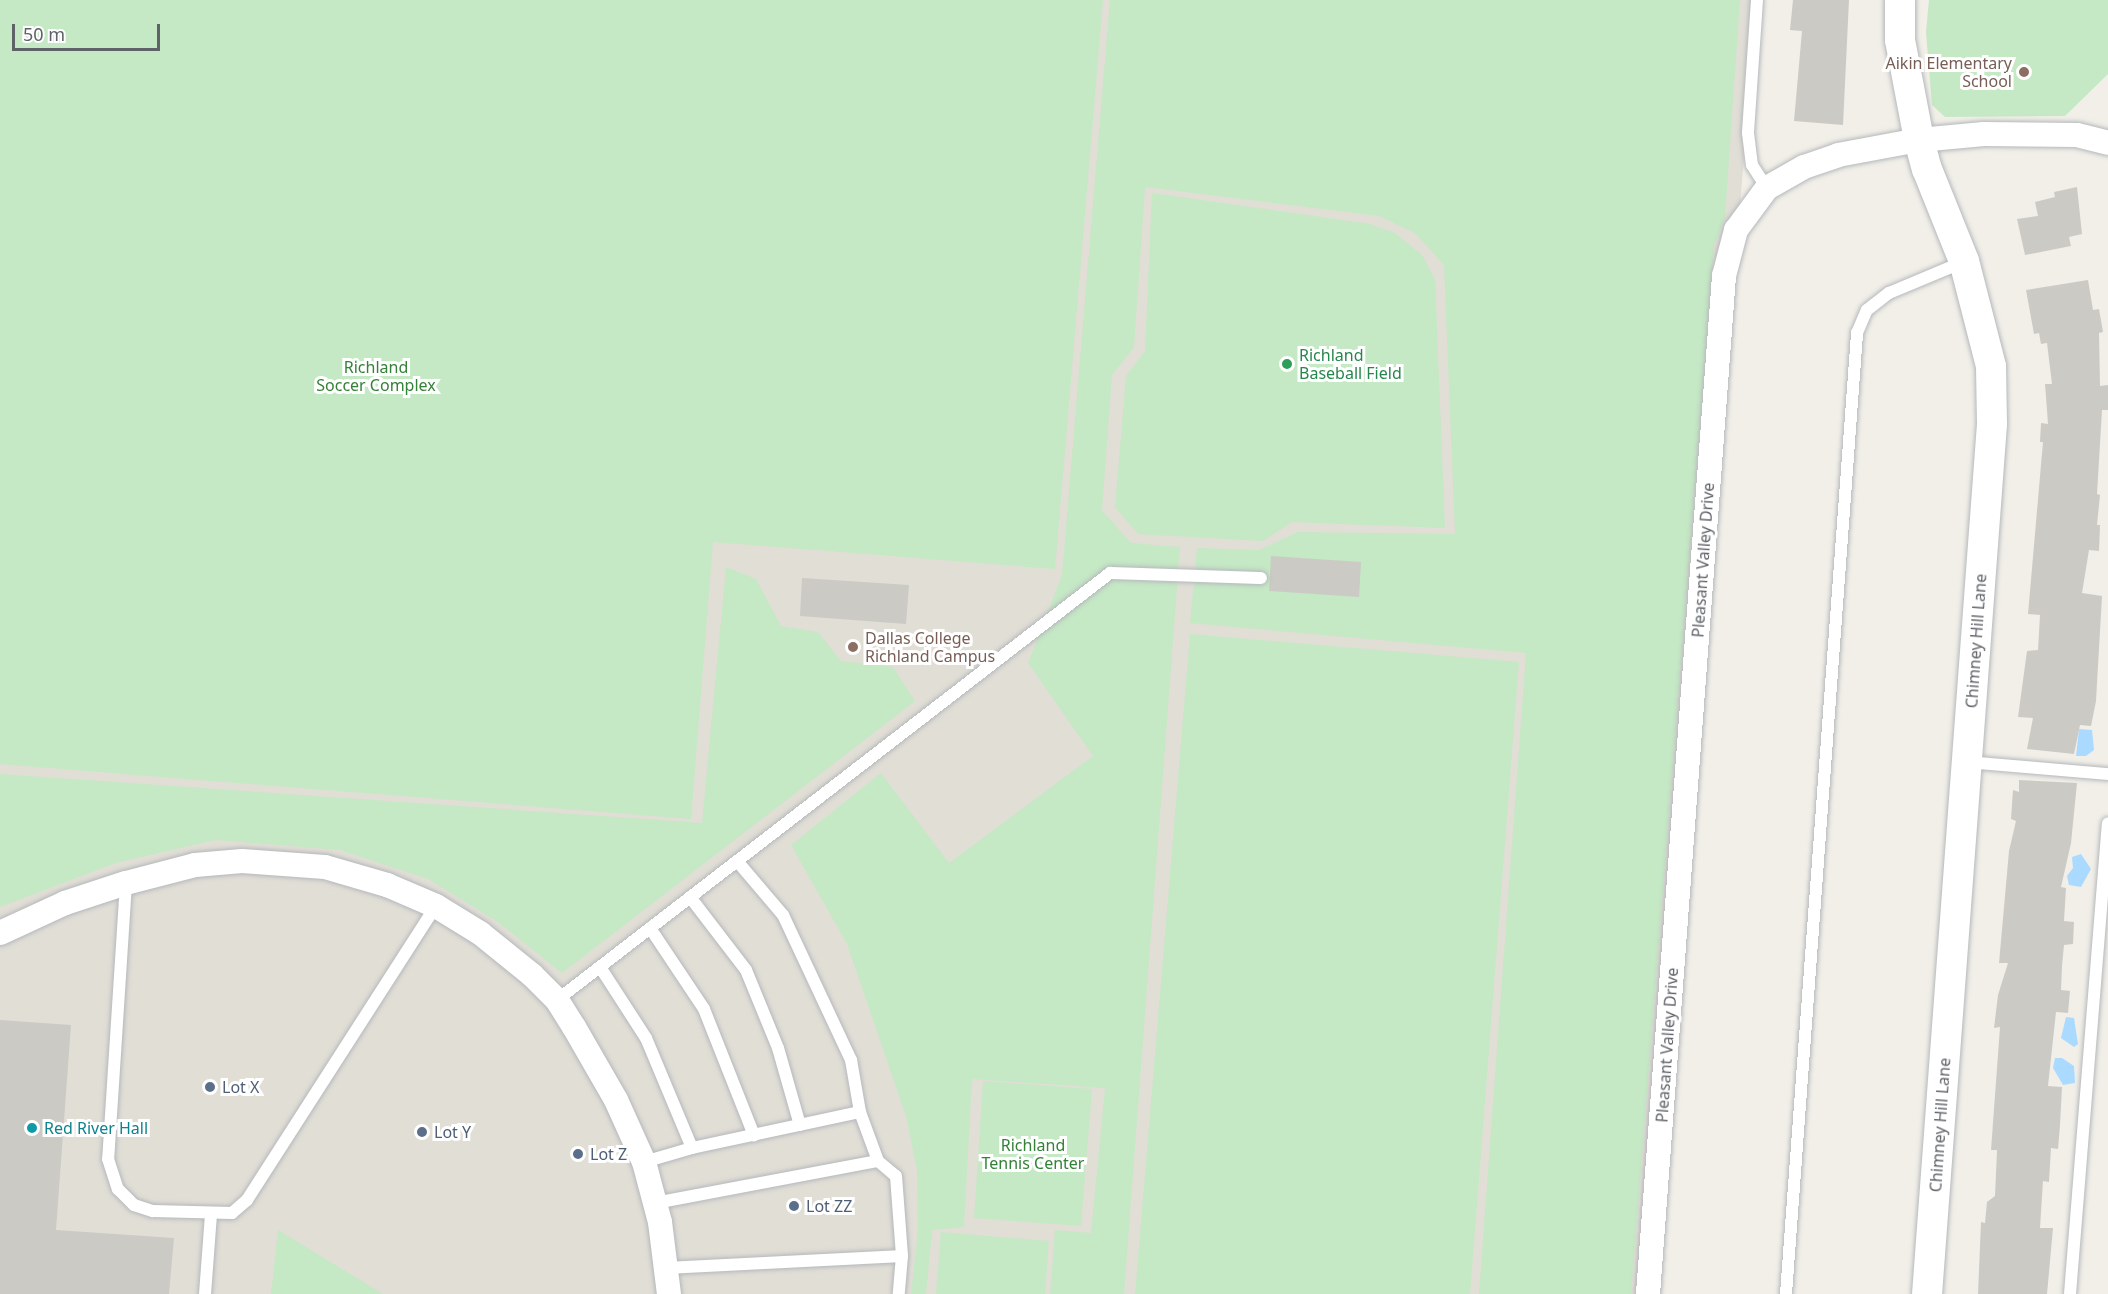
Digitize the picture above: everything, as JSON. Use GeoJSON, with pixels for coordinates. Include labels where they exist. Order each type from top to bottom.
{"type":"FeatureCollection","features":[{"type":"Feature","properties":{"kind":"street","name":"Chimney Hill Lane"},"geometry":{"type":"LineString","coordinates":[[1900,0],[1903,63],[1919,140],[1927,169],[1964,261],[1991,366],[1992,424],[1927,1294]]}},
{"type":"Feature","properties":{"kind":"street","name":"Pleasant Valley Drive"},"geometry":{"type":"LineString","coordinates":[[1648,1294],[1724,276],[1736,230],[1767,188],[1804,167],[1838,155],[1919,140],[2037,133],[2077,135],[2108,143]]}},
{"type":"Feature","properties":{"kind":"street"},"geometry":{"type":"LineString","coordinates":[[0,933],[65,903],[126,883],[195,866],[284,861],[360,877],[436,906],[480,933],[557,1000],[616,1100],[644,1162],[655,1203],[667,1268],[669,1294]]}},
{"type":"Feature","properties":{"kind":"lane"},"geometry":{"type":"LineString","coordinates":[[1757,0],[1748,133],[1752,165],[1767,188]]}},
{"type":"Feature","properties":{"kind":"lane"},"geometry":{"type":"LineString","coordinates":[[1786,1294],[1857,333],[1867,310],[1889,293],[1964,261]]}},
{"type":"Feature","properties":{"kind":"lane"},"geometry":{"type":"LineString","coordinates":[[557,1000],[1110,573],[1261,578]]}},
{"type":"Feature","properties":{"kind":"lane"},"geometry":{"type":"LineString","coordinates":[[1967,762],[2108,774]]}},
{"type":"Feature","properties":{"kind":"lane"},"geometry":{"type":"LineString","coordinates":[[2070,1294],[2108,824]]}},
{"type":"Feature","properties":{"kind":"lane"},"geometry":{"type":"LineString","coordinates":[[737,861],[783,915],[851,1060],[860,1112],[878,1161],[896,1176],[902,1256],[899,1294]]}},
{"type":"Feature","properties":{"kind":"lane"},"geometry":{"type":"LineString","coordinates":[[126,883],[108,1159],[111,1176],[134,1205],[153,1210],[232,1213],[248,1200],[436,906]]}},
{"type":"Feature","properties":{"kind":"lane"},"geometry":{"type":"LineString","coordinates":[[690,897],[746,970],[778,1048],[800,1125]]}},
{"type":"Feature","properties":{"kind":"lane"},"geometry":{"type":"LineString","coordinates":[[650,928],[704,1009],[754,1135]]}},
{"type":"Feature","properties":{"kind":"lane"},"geometry":{"type":"LineString","coordinates":[[600,967],[646,1038],[692,1148]]}},
{"type":"Feature","properties":{"kind":"lane"},"geometry":{"type":"LineString","coordinates":[[644,1162],[692,1148],[860,1112]]}},
{"type":"Feature","properties":{"kind":"lane"},"geometry":{"type":"LineString","coordinates":[[655,1203],[878,1161]]}},
{"type":"Feature","properties":{"kind":"lane"},"geometry":{"type":"LineString","coordinates":[[205,1294],[211,1214]]}},
{"type":"Feature","properties":{"kind":"lane"},"geometry":{"type":"LineString","coordinates":[[667,1268],[902,1256]]}},
{"type":"Feature","properties":{"kind":"shaded area","name":"Dallas College Richland Campus"},"geometry":{"type":"Polygon","coordinates":[[[0,0],[1756,0],[1656,1294],[0,1294],[0,0]]]}},
{"type":"Feature","properties":{"kind":"green space","name":"Richland Soccer Complex"},"geometry":{"type":"Polygon","coordinates":[[[0,0],[1103,0],[1055,569],[713,542],[691,819],[0,764],[0,0]]]}},
{"type":"Feature","properties":{"kind":"green space"},"geometry":{"type":"Polygon","coordinates":[[[1110,0],[1740,0],[1725,217],[1714,246],[1631,1294],[1479,1294],[1526,653],[1190,623],[1197,548],[1259,550],[1298,532],[1455,534],[1444,265],[1415,233],[1379,216],[1145,187],[1134,347],[1112,375],[1102,510],[1131,543],[1180,547],[1124,1294],[1050,1294],[1055,1230],[1091,1233],[1105,1088],[972,1079],[964,1227],[932,1230],[926,1294],[911,1294],[918,1230],[917,1170],[906,1116],[847,944],[791,845],[881,773],[949,863],[1093,756],[1028,663],[1062,575],[1110,0]]]}},
{"type":"Feature","properties":{"kind":"green space","name":"Aikin Elementary School"},"geometry":{"type":"Polygon","coordinates":[[[1929,0],[2108,0],[2108,74],[2065,116],[1945,117],[1932,105],[1926,32],[1929,0]]]}},
{"type":"Feature","properties":{"kind":"green space","name":"Richland Baseball Field"},"geometry":{"type":"Polygon","coordinates":[[[1152,193],[1370,224],[1395,233],[1422,255],[1435,279],[1445,528],[1292,522],[1263,541],[1138,534],[1115,507],[1126,376],[1145,351],[1152,193]]]}},
{"type":"Feature","properties":{"kind":"green space"},"geometry":{"type":"Polygon","coordinates":[[[726,567],[756,579],[781,626],[818,632],[841,661],[893,667],[915,701],[562,973],[495,920],[428,879],[340,850],[215,840],[116,863],[0,907],[0,774],[702,823],[726,567]]]}},
{"type":"Feature","properties":{"kind":"green space"},"geometry":{"type":"Polygon","coordinates":[[[1190,634],[1519,662],[1470,1294],[1135,1294],[1190,634]]]}},
{"type":"Feature","properties":{"kind":"green space","name":"Richland Tennis Center"},"geometry":{"type":"Polygon","coordinates":[[[983,1081],[1092,1089],[1081,1226],[974,1218],[983,1081]]]}},
{"type":"Feature","properties":{"kind":"green space"},"geometry":{"type":"Polygon","coordinates":[[[278,1230],[383,1294],[271,1294],[278,1230]]]}},
{"type":"Feature","properties":{"kind":"green space"},"geometry":{"type":"Polygon","coordinates":[[[941,1232],[1049,1241],[1045,1294],[936,1294],[941,1232]]]}},
{"type":"Feature","properties":{"kind":"water"},"geometry":{"type":"Polygon","coordinates":[[[2079,729],[2092,730],[2094,750],[2086,756],[2076,756],[2079,729]]]}},
{"type":"Feature","properties":{"kind":"water"},"geometry":{"type":"Polygon","coordinates":[[[2081,854],[2091,869],[2081,887],[2069,885],[2067,876],[2073,868],[2072,857],[2081,854]]]}},
{"type":"Feature","properties":{"kind":"water"},"geometry":{"type":"Polygon","coordinates":[[[2066,1017],[2074,1018],[2078,1044],[2074,1047],[2061,1038],[2066,1017]]]}},
{"type":"Feature","properties":{"kind":"water"},"geometry":{"type":"Polygon","coordinates":[[[2055,1058],[2062,1058],[2074,1066],[2075,1083],[2063,1085],[2053,1068],[2055,1058]]]}},
{"type":"Feature","properties":{"kind":"building"},"geometry":{"type":"Polygon","coordinates":[[[1793,0],[1849,0],[1843,125],[1794,121],[1802,31],[1790,30],[1793,0]]]}},
{"type":"Feature","properties":{"kind":"building"},"geometry":{"type":"Polygon","coordinates":[[[2077,187],[2082,234],[2069,237],[2071,246],[2025,255],[2017,219],[2038,216],[2035,202],[2055,197],[2054,192],[2077,187]]]}},
{"type":"Feature","properties":{"kind":"building"},"geometry":{"type":"Polygon","coordinates":[[[2088,280],[2093,310],[2099,309],[2103,332],[2099,333],[2100,386],[2108,385],[2108,410],[2102,410],[2097,494],[2100,495],[2097,525],[2100,525],[2099,551],[2089,550],[2082,593],[2102,596],[2096,701],[2091,726],[2080,725],[2074,754],[2027,749],[2033,718],[2018,717],[2027,651],[2038,650],[2040,615],[2028,614],[2043,442],[2040,442],[2041,423],[2048,424],[2045,384],[2052,384],[2047,343],[2041,344],[2039,333],[2034,334],[2026,290],[2088,280]]]}},
{"type":"Feature","properties":{"kind":"building"},"geometry":{"type":"Polygon","coordinates":[[[1271,556],[1361,562],[1359,597],[1269,591],[1271,556]]]}},
{"type":"Feature","properties":{"kind":"building"},"geometry":{"type":"Polygon","coordinates":[[[802,578],[909,585],[906,624],[800,616],[802,578]]]}},
{"type":"Feature","properties":{"kind":"building"},"geometry":{"type":"Polygon","coordinates":[[[2019,780],[2077,783],[2071,843],[2061,887],[2066,888],[2064,921],[2074,922],[2073,944],[2064,945],[2062,966],[2061,990],[2070,991],[2068,1013],[2056,1012],[2048,1086],[2062,1087],[2060,1125],[2058,1149],[2051,1148],[2049,1182],[2043,1181],[2040,1228],[2053,1228],[2047,1294],[1978,1294],[1981,1222],[1985,1223],[1987,1202],[1995,1196],[1997,1150],[1991,1150],[2000,1027],[1994,1028],[1998,995],[2008,963],[1999,963],[2009,851],[2016,821],[2011,819],[2013,790],[2019,792],[2019,780]]]}},
{"type":"Feature","properties":{"kind":"building","name":"Red River Hall"},"geometry":{"type":"Polygon","coordinates":[[[0,1020],[71,1025],[56,1230],[174,1238],[169,1294],[0,1294],[0,1020]]]}},
{"type":"Feature","properties":{"kind":"place","name":"Aikin Elementary School"},"geometry":{"type":"Point","coordinates":[2024,72]}},
{"type":"Feature","properties":{"kind":"place","name":"Richland Baseball Field"},"geometry":{"type":"Point","coordinates":[1287,364]}},
{"type":"Feature","properties":{"kind":"place","name":"Dallas College Richland Campus"},"geometry":{"type":"Point","coordinates":[853,647]}},
{"type":"Feature","properties":{"kind":"place","name":"Lot X"},"geometry":{"type":"Point","coordinates":[210,1087]}},
{"type":"Feature","properties":{"kind":"place","name":"Red River Hall"},"geometry":{"type":"Point","coordinates":[32,1128]}},
{"type":"Feature","properties":{"kind":"place","name":"Lot Y"},"geometry":{"type":"Point","coordinates":[422,1132]}},
{"type":"Feature","properties":{"kind":"place","name":"Lot Z"},"geometry":{"type":"Point","coordinates":[578,1154]}},
{"type":"Feature","properties":{"kind":"place","name":"Lot ZZ"},"geometry":{"type":"Point","coordinates":[794,1206]}}]}
